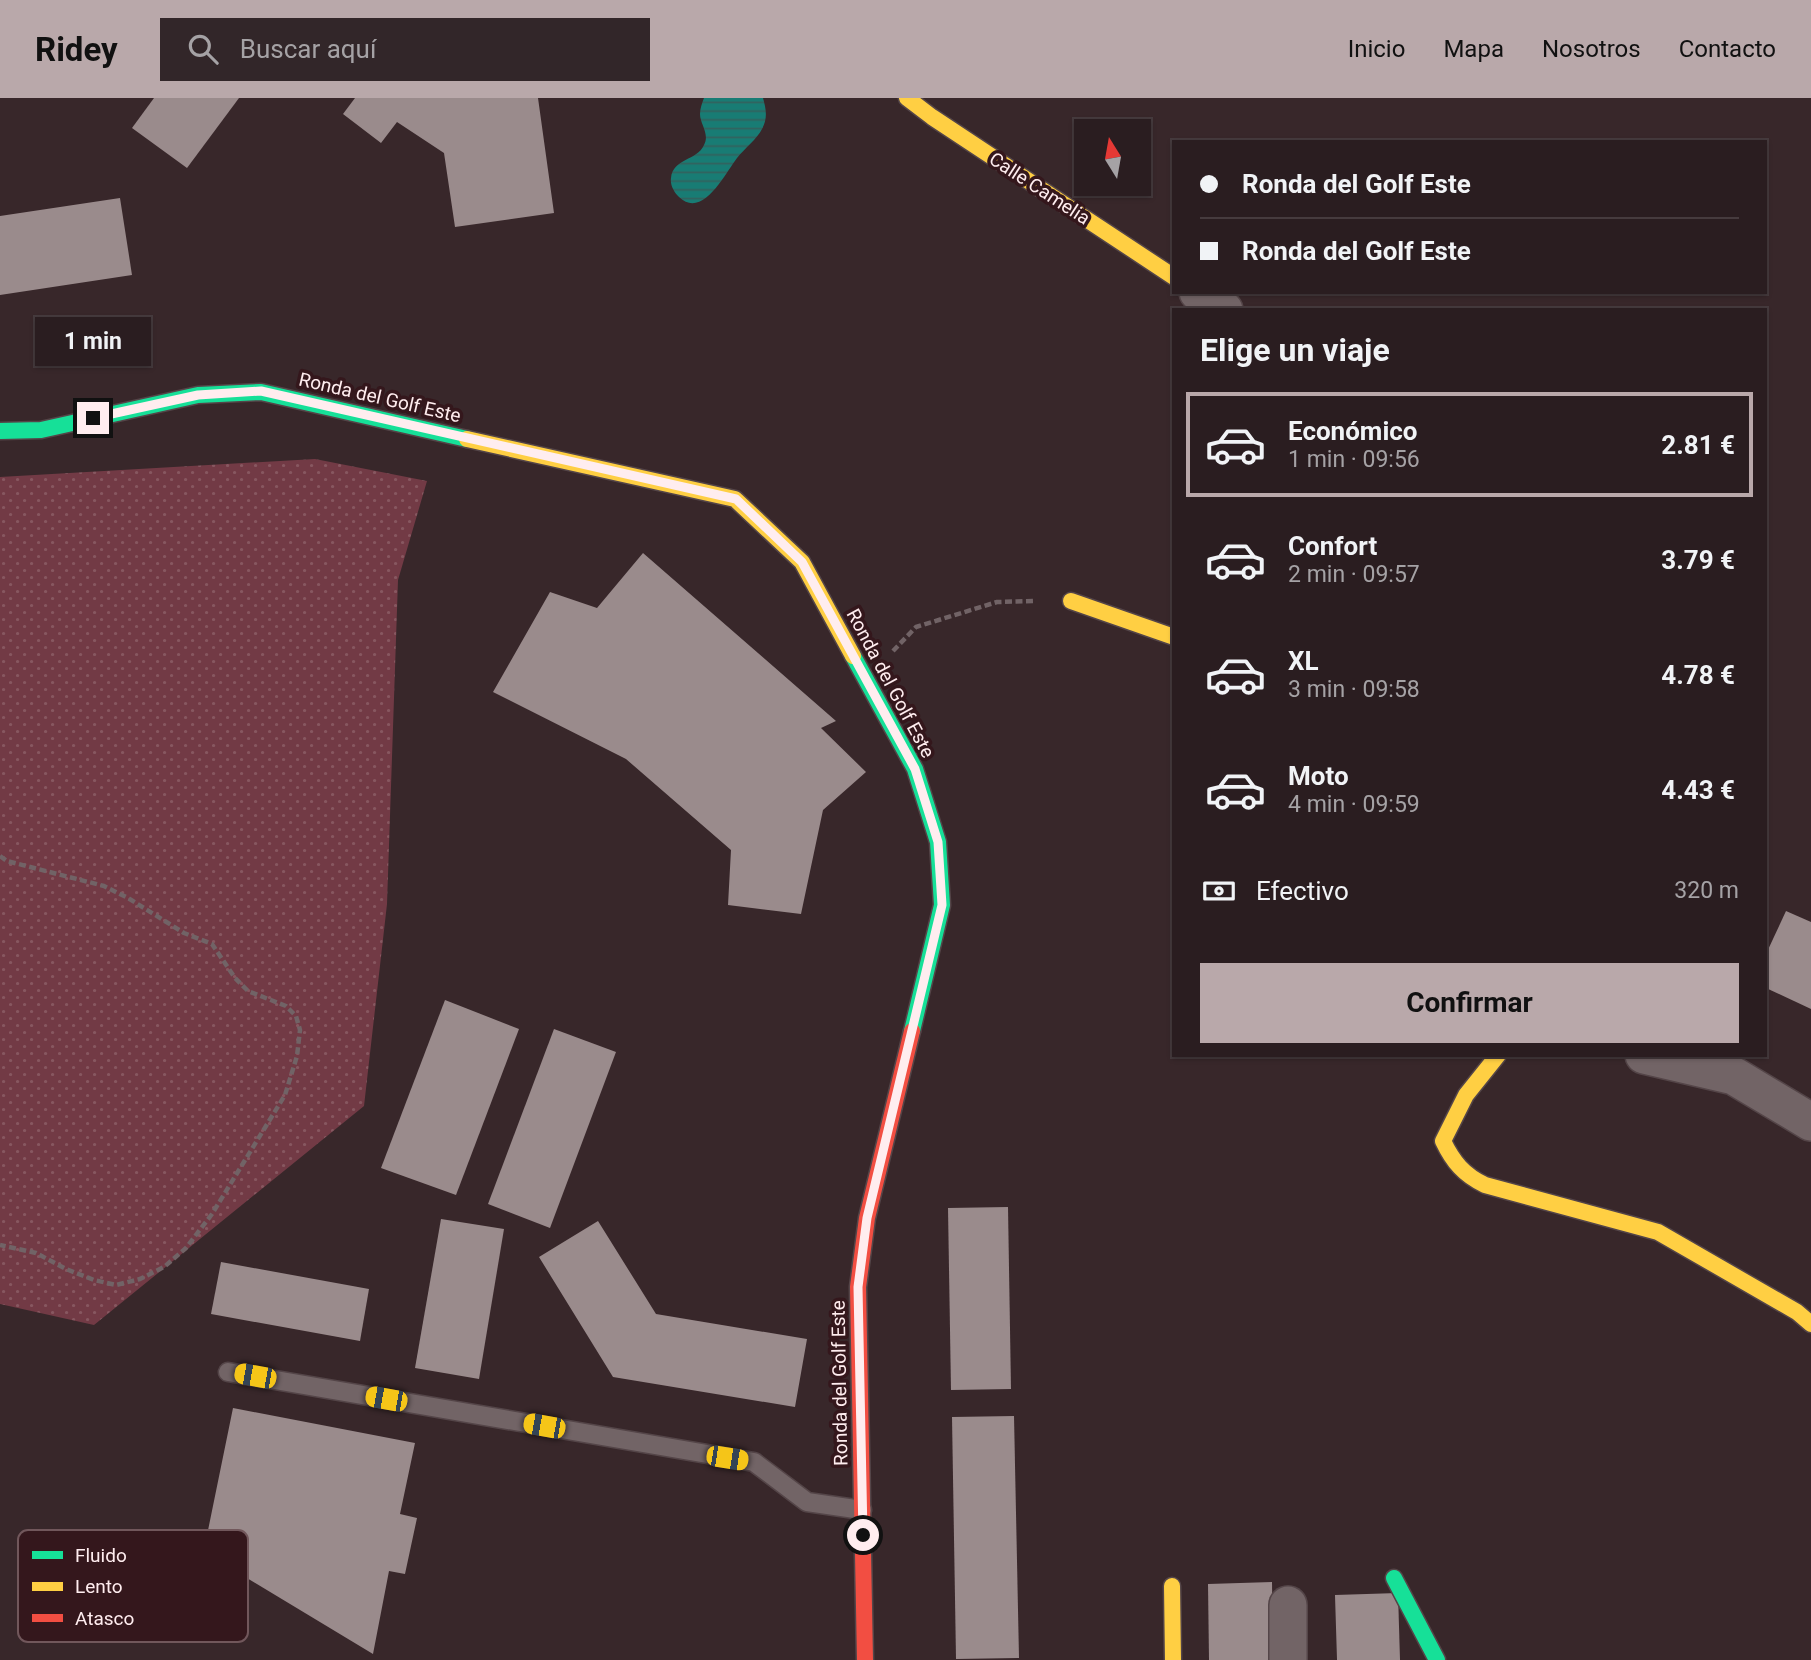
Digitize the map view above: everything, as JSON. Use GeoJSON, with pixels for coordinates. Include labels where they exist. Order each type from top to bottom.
{"type":"FeatureCollection","features":[{"type":"Feature","properties":{"kind":"street","name":"Calle Camelia"},"geometry":{"type":"LineString","coordinates":[[907,98],[1172,276]]}},
{"type":"Feature","properties":{"kind":"street"},"geometry":{"type":"LineString","coordinates":[[1201,294],[1221,308]]}},
{"type":"Feature","properties":{"kind":"street","name":"Ronda del Golf Este"},"geometry":{"type":"LineString","coordinates":[[0,431],[41,430],[198,395],[261,391],[736,499],[802,562],[915,769],[938,842],[942,905],[867,1218],[858,1287],[865,1660]]}},
{"type":"Feature","properties":{"kind":"street"},"geometry":{"type":"LineString","coordinates":[[1071,601],[1172,636]]}},
{"type":"Feature","properties":{"kind":"street"},"geometry":{"type":"LineString","coordinates":[[1497,1057],[1471,1086],[1450,1121],[1443,1141],[1451,1159],[1465,1176],[1485,1185],[1658,1232],[1797,1312],[1811,1324]]}},
{"type":"Feature","properties":{"kind":"street"},"geometry":{"type":"LineString","coordinates":[[1653,1057],[1734,1076],[1811,1122]]}},
{"type":"Feature","properties":{"kind":"street"},"geometry":{"type":"LineString","coordinates":[[1394,1578],[1437,1660]]}},
{"type":"Feature","properties":{"kind":"street"},"geometry":{"type":"LineString","coordinates":[[1172,1586],[1172,1660]]}},
{"type":"Feature","properties":{"kind":"street"},"geometry":{"type":"LineString","coordinates":[[1288,1605],[1288,1660]]}},
{"type":"Feature","properties":{"kind":"lane"},"geometry":{"type":"LineString","coordinates":[[228,1371],[754,1462],[807,1502],[862,1510]]}},
{"type":"Feature","properties":{"kind":"path"},"geometry":{"type":"LineString","coordinates":[[916,627],[998,602]]}},
{"type":"Feature","properties":{"kind":"path"},"geometry":{"type":"LineString","coordinates":[[0,856],[7,861],[104,886],[184,933],[212,944],[234,978],[248,991],[286,1006],[296,1016],[299,1031],[297,1056],[285,1095],[212,1214],[186,1248],[164,1267],[140,1279],[116,1285],[66,1269],[36,1253],[0,1245]]}},
{"type":"Feature","properties":{"kind":"shaded area"},"geometry":{"type":"Polygon","coordinates":[[[315,459],[427,481],[398,580],[387,904],[364,1106],[94,1325],[0,1304],[0,477],[315,459]]]}},
{"type":"Feature","properties":{"kind":"water"},"geometry":{"type":"Polygon","coordinates":[[[704,98],[763,98],[766,117],[760,133],[737,158],[713,191],[697,203],[688,203],[676,193],[671,178],[676,167],[701,150],[706,141],[700,118],[704,98]]]}},
{"type":"Feature","properties":{"kind":"building"},"geometry":{"type":"Polygon","coordinates":[[[154,98],[239,98],[187,168],[132,128],[154,98]]]}},
{"type":"Feature","properties":{"kind":"building"},"geometry":{"type":"Polygon","coordinates":[[[355,98],[538,98],[554,213],[455,227],[444,153],[397,122],[381,143],[343,114],[355,98]]]}},
{"type":"Feature","properties":{"kind":"building"},"geometry":{"type":"Polygon","coordinates":[[[120,198],[132,275],[0,295],[0,216],[120,198]]]}},
{"type":"Feature","properties":{"kind":"building"},"geometry":{"type":"Polygon","coordinates":[[[643,553],[836,721],[821,728],[866,772],[823,810],[801,914],[728,905],[731,850],[626,759],[493,692],[550,592],[597,608],[643,553]]]}},
{"type":"Feature","properties":{"kind":"building"},"geometry":{"type":"Polygon","coordinates":[[[1786,911],[1811,922],[1811,1009],[1767,988],[1767,952],[1786,911]]]}},
{"type":"Feature","properties":{"kind":"building"},"geometry":{"type":"Polygon","coordinates":[[[445,1000],[519,1029],[456,1195],[381,1168],[445,1000]]]}},
{"type":"Feature","properties":{"kind":"building"},"geometry":{"type":"Polygon","coordinates":[[[554,1029],[616,1052],[550,1228],[488,1204],[554,1029]]]}},
{"type":"Feature","properties":{"kind":"building"},"geometry":{"type":"Polygon","coordinates":[[[1008,1207],[1011,1389],[951,1390],[948,1208],[1008,1207]]]}},
{"type":"Feature","properties":{"kind":"building"},"geometry":{"type":"Polygon","coordinates":[[[441,1219],[504,1229],[479,1379],[415,1368],[441,1219]]]}},
{"type":"Feature","properties":{"kind":"building"},"geometry":{"type":"Polygon","coordinates":[[[598,1221],[656,1314],[807,1339],[795,1407],[613,1377],[539,1257],[598,1221]]]}},
{"type":"Feature","properties":{"kind":"building"},"geometry":{"type":"Polygon","coordinates":[[[221,1262],[369,1289],[360,1341],[211,1314],[221,1262]]]}},
{"type":"Feature","properties":{"kind":"building"},"geometry":{"type":"Polygon","coordinates":[[[233,1408],[415,1443],[400,1514],[417,1518],[405,1574],[389,1571],[373,1654],[248,1579],[248,1530],[208,1530],[233,1408]]]}},
{"type":"Feature","properties":{"kind":"building"},"geometry":{"type":"Polygon","coordinates":[[[1014,1416],[1019,1658],[956,1659],[952,1417],[1014,1416]]]}},
{"type":"Feature","properties":{"kind":"building"},"geometry":{"type":"Polygon","coordinates":[[[1272,1582],[1273,1660],[1209,1660],[1208,1584],[1272,1582]]]}},
{"type":"Feature","properties":{"kind":"building"},"geometry":{"type":"Polygon","coordinates":[[[1398,1593],[1400,1660],[1337,1660],[1335,1595],[1398,1593]]]}},
{"type":"Feature","properties":{"kind":"traffic: fast"},"geometry":{"type":"LineString","coordinates":[[0,431],[41,430],[198,395],[261,392],[467,439]]}},
{"type":"Feature","properties":{"kind":"traffic: fast"},"geometry":{"type":"LineString","coordinates":[[853,656],[915,769],[938,842],[942,905],[912,1031]]}},
{"type":"Feature","properties":{"kind":"traffic: fast"},"geometry":{"type":"LineString","coordinates":[[1394,1578],[1437,1660]]}},
{"type":"Feature","properties":{"kind":"traffic: slow"},"geometry":{"type":"LineString","coordinates":[[907,98],[1172,276]]}},
{"type":"Feature","properties":{"kind":"traffic: slow"},"geometry":{"type":"LineString","coordinates":[[467,439],[735,499],[802,562],[853,656]]}},
{"type":"Feature","properties":{"kind":"traffic: slow"},"geometry":{"type":"LineString","coordinates":[[1071,601],[1172,636]]}},
{"type":"Feature","properties":{"kind":"traffic: slow"},"geometry":{"type":"LineString","coordinates":[[1496,1057],[1466,1095],[1443,1141],[1455,1162],[1465,1172],[1485,1185],[1658,1232],[1797,1312],[1811,1324]]}},
{"type":"Feature","properties":{"kind":"traffic: slow"},"geometry":{"type":"LineString","coordinates":[[1172,1586],[1173,1660]]}},
{"type":"Feature","properties":{"kind":"traffic: jam"},"geometry":{"type":"LineString","coordinates":[[865,1660],[858,1287],[867,1218],[912,1031]]}},
{"type":"Feature","properties":{"kind":"route"},"geometry":{"type":"LineString","coordinates":[[93,418],[198,395],[261,391],[736,499],[802,562],[915,769],[938,842],[942,905],[867,1218],[858,1287],[863,1535]]}}]}
